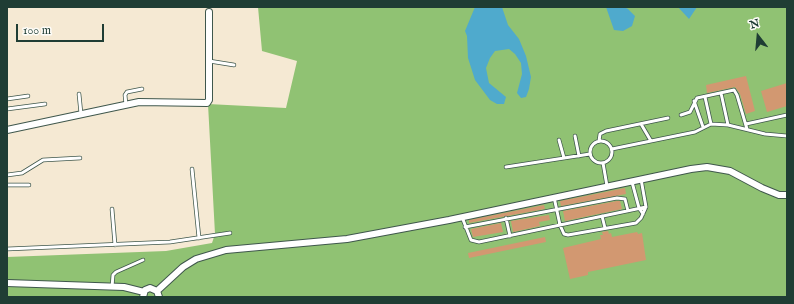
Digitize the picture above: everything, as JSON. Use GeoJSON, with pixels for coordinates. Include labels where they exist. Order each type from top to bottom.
{"type":"FeatureCollection","features":[{"type":"Feature","properties":{"kind":"street"},"geometry":{"type":"LineString","coordinates":[[7,130],[147,102],[207,103],[209,100],[209,12]]}},
{"type":"Feature","properties":{"kind":"street"},"geometry":{"type":"LineString","coordinates":[[7,283],[124,287],[143,295],[150,288],[158,294],[183,267],[196,259],[226,250],[347,239],[462,217],[632,180],[691,169],[718,168],[740,174],[779,195],[787,196]]}},
{"type":"Feature","properties":{"kind":"lane"},"geometry":{"type":"LineString","coordinates":[[209,61],[234,65]]}},
{"type":"Feature","properties":{"kind":"lane"},"geometry":{"type":"LineString","coordinates":[[126,105],[125,95],[127,92],[142,89]]}},
{"type":"Feature","properties":{"kind":"lane"},"geometry":{"type":"LineString","coordinates":[[681,115],[690,112],[694,101],[697,98],[734,90],[736,92],[747,129]]}},
{"type":"Feature","properties":{"kind":"lane"},"geometry":{"type":"LineString","coordinates":[[721,93],[728,125]]}},
{"type":"Feature","properties":{"kind":"lane"},"geometry":{"type":"LineString","coordinates":[[79,94],[81,114]]}},
{"type":"Feature","properties":{"kind":"lane"},"geometry":{"type":"LineString","coordinates":[[7,99],[28,96]]}},
{"type":"Feature","properties":{"kind":"lane"},"geometry":{"type":"LineString","coordinates":[[705,97],[710,124]]}},
{"type":"Feature","properties":{"kind":"lane"},"geometry":{"type":"LineString","coordinates":[[694,101],[703,127]]}},
{"type":"Feature","properties":{"kind":"lane"},"geometry":{"type":"LineString","coordinates":[[7,109],[45,104]]}},
{"type":"Feature","properties":{"kind":"lane"},"geometry":{"type":"LineString","coordinates":[[746,124],[787,115]]}},
{"type":"Feature","properties":{"kind":"lane"},"geometry":{"type":"LineString","coordinates":[[599,141],[600,134],[606,131],[668,118]]}},
{"type":"Feature","properties":{"kind":"lane"},"geometry":{"type":"LineString","coordinates":[[641,124],[650,141]]}},
{"type":"Feature","properties":{"kind":"lane"},"geometry":{"type":"LineString","coordinates":[[612,149],[695,132],[710,124],[728,125],[765,134],[787,136]]}},
{"type":"Feature","properties":{"kind":"lane"},"geometry":{"type":"LineString","coordinates":[[575,136],[579,156]]}},
{"type":"Feature","properties":{"kind":"lane"},"geometry":{"type":"LineString","coordinates":[[559,140],[564,158]]}},
{"type":"Feature","properties":{"kind":"lane"},"geometry":{"type":"LineString","coordinates":[[599,141],[604,141],[609,144],[612,149],[612,155],[603,163],[592,159],[590,154],[590,148],[593,143],[599,141]]}},
{"type":"Feature","properties":{"kind":"lane"},"geometry":{"type":"LineString","coordinates":[[506,167],[590,154]]}},
{"type":"Feature","properties":{"kind":"lane"},"geometry":{"type":"LineString","coordinates":[[7,175],[22,173],[43,160],[80,158]]}},
{"type":"Feature","properties":{"kind":"lane"},"geometry":{"type":"LineString","coordinates":[[603,163],[607,186]]}},
{"type":"Feature","properties":{"kind":"lane"},"geometry":{"type":"LineString","coordinates":[[192,169],[199,238]]}},
{"type":"Feature","properties":{"kind":"lane"},"geometry":{"type":"LineString","coordinates":[[554,197],[560,225],[564,234],[573,236],[605,228],[636,223],[646,207],[641,179]]}},
{"type":"Feature","properties":{"kind":"lane"},"geometry":{"type":"LineString","coordinates":[[632,180],[639,208],[643,214]]}},
{"type":"Feature","properties":{"kind":"lane"},"geometry":{"type":"LineString","coordinates":[[7,185],[29,185]]}},
{"type":"Feature","properties":{"kind":"lane"},"geometry":{"type":"LineString","coordinates":[[465,227],[506,218],[622,198],[626,202],[628,211]]}},
{"type":"Feature","properties":{"kind":"lane"},"geometry":{"type":"LineString","coordinates":[[462,217],[468,236],[473,242],[510,236],[646,207]]}},
{"type":"Feature","properties":{"kind":"lane"},"geometry":{"type":"LineString","coordinates":[[112,209],[114,245]]}},
{"type":"Feature","properties":{"kind":"lane"},"geometry":{"type":"LineString","coordinates":[[602,216],[605,228]]}},
{"type":"Feature","properties":{"kind":"lane"},"geometry":{"type":"LineString","coordinates":[[506,218],[510,236]]}},
{"type":"Feature","properties":{"kind":"lane"},"geometry":{"type":"LineString","coordinates":[[7,249],[170,242],[230,233]]}},
{"type":"Feature","properties":{"kind":"lane"},"geometry":{"type":"LineString","coordinates":[[112,287],[113,275],[116,272],[143,260]]}},
{"type":"Feature","properties":{"kind":"green space"},"geometry":{"type":"Polygon","coordinates":[[[258,7],[787,7],[787,297],[7,297],[7,257],[166,251],[212,243],[215,234],[208,104],[286,108],[297,61],[262,51],[258,7]]]}},
{"type":"Feature","properties":{"kind":"water"},"geometry":{"type":"Polygon","coordinates":[[[475,7],[502,7],[508,25],[519,39],[526,56],[531,77],[526,97],[521,98],[517,93],[522,74],[521,63],[515,54],[509,49],[495,51],[486,68],[489,83],[506,97],[504,104],[497,104],[490,100],[475,80],[468,58],[467,36],[465,31],[475,7]]]}},
{"type":"Feature","properties":{"kind":"water"},"geometry":{"type":"Polygon","coordinates":[[[606,7],[624,7],[628,9],[635,16],[632,26],[623,31],[614,30],[606,7]]]}},
{"type":"Feature","properties":{"kind":"water"},"geometry":{"type":"Polygon","coordinates":[[[678,7],[697,7],[689,19],[678,7]]]}},
{"type":"Feature","properties":{"kind":"building"},"geometry":{"type":"Polygon","coordinates":[[[746,76],[755,111],[746,114],[740,94],[735,87],[707,93],[706,85],[746,76]]]}},
{"type":"Feature","properties":{"kind":"building"},"geometry":{"type":"Polygon","coordinates":[[[787,83],[787,106],[767,112],[761,91],[787,83]]]}},
{"type":"Feature","properties":{"kind":"building"},"geometry":{"type":"Polygon","coordinates":[[[625,188],[626,194],[561,206],[560,201],[625,188]]]}},
{"type":"Feature","properties":{"kind":"building"},"geometry":{"type":"Polygon","coordinates":[[[620,201],[622,209],[565,221],[563,211],[620,201]]]}},
{"type":"Feature","properties":{"kind":"building"},"geometry":{"type":"Polygon","coordinates":[[[544,205],[545,209],[469,223],[469,220],[544,205]]]}},
{"type":"Feature","properties":{"kind":"building"},"geometry":{"type":"Polygon","coordinates":[[[549,215],[550,220],[539,222],[540,226],[513,232],[511,221],[549,215]]]}},
{"type":"Feature","properties":{"kind":"building"},"geometry":{"type":"Polygon","coordinates":[[[501,223],[503,232],[473,237],[471,229],[501,223]]]}},
{"type":"Feature","properties":{"kind":"building"},"geometry":{"type":"Polygon","coordinates":[[[608,231],[609,234],[611,233],[612,237],[637,232],[638,234],[642,233],[646,260],[588,272],[588,275],[570,279],[563,248],[601,239],[600,235],[603,235],[602,232],[608,231]]]}},
{"type":"Feature","properties":{"kind":"building"},"geometry":{"type":"Polygon","coordinates":[[[545,237],[546,242],[469,258],[468,253],[545,237]]]}}]}
